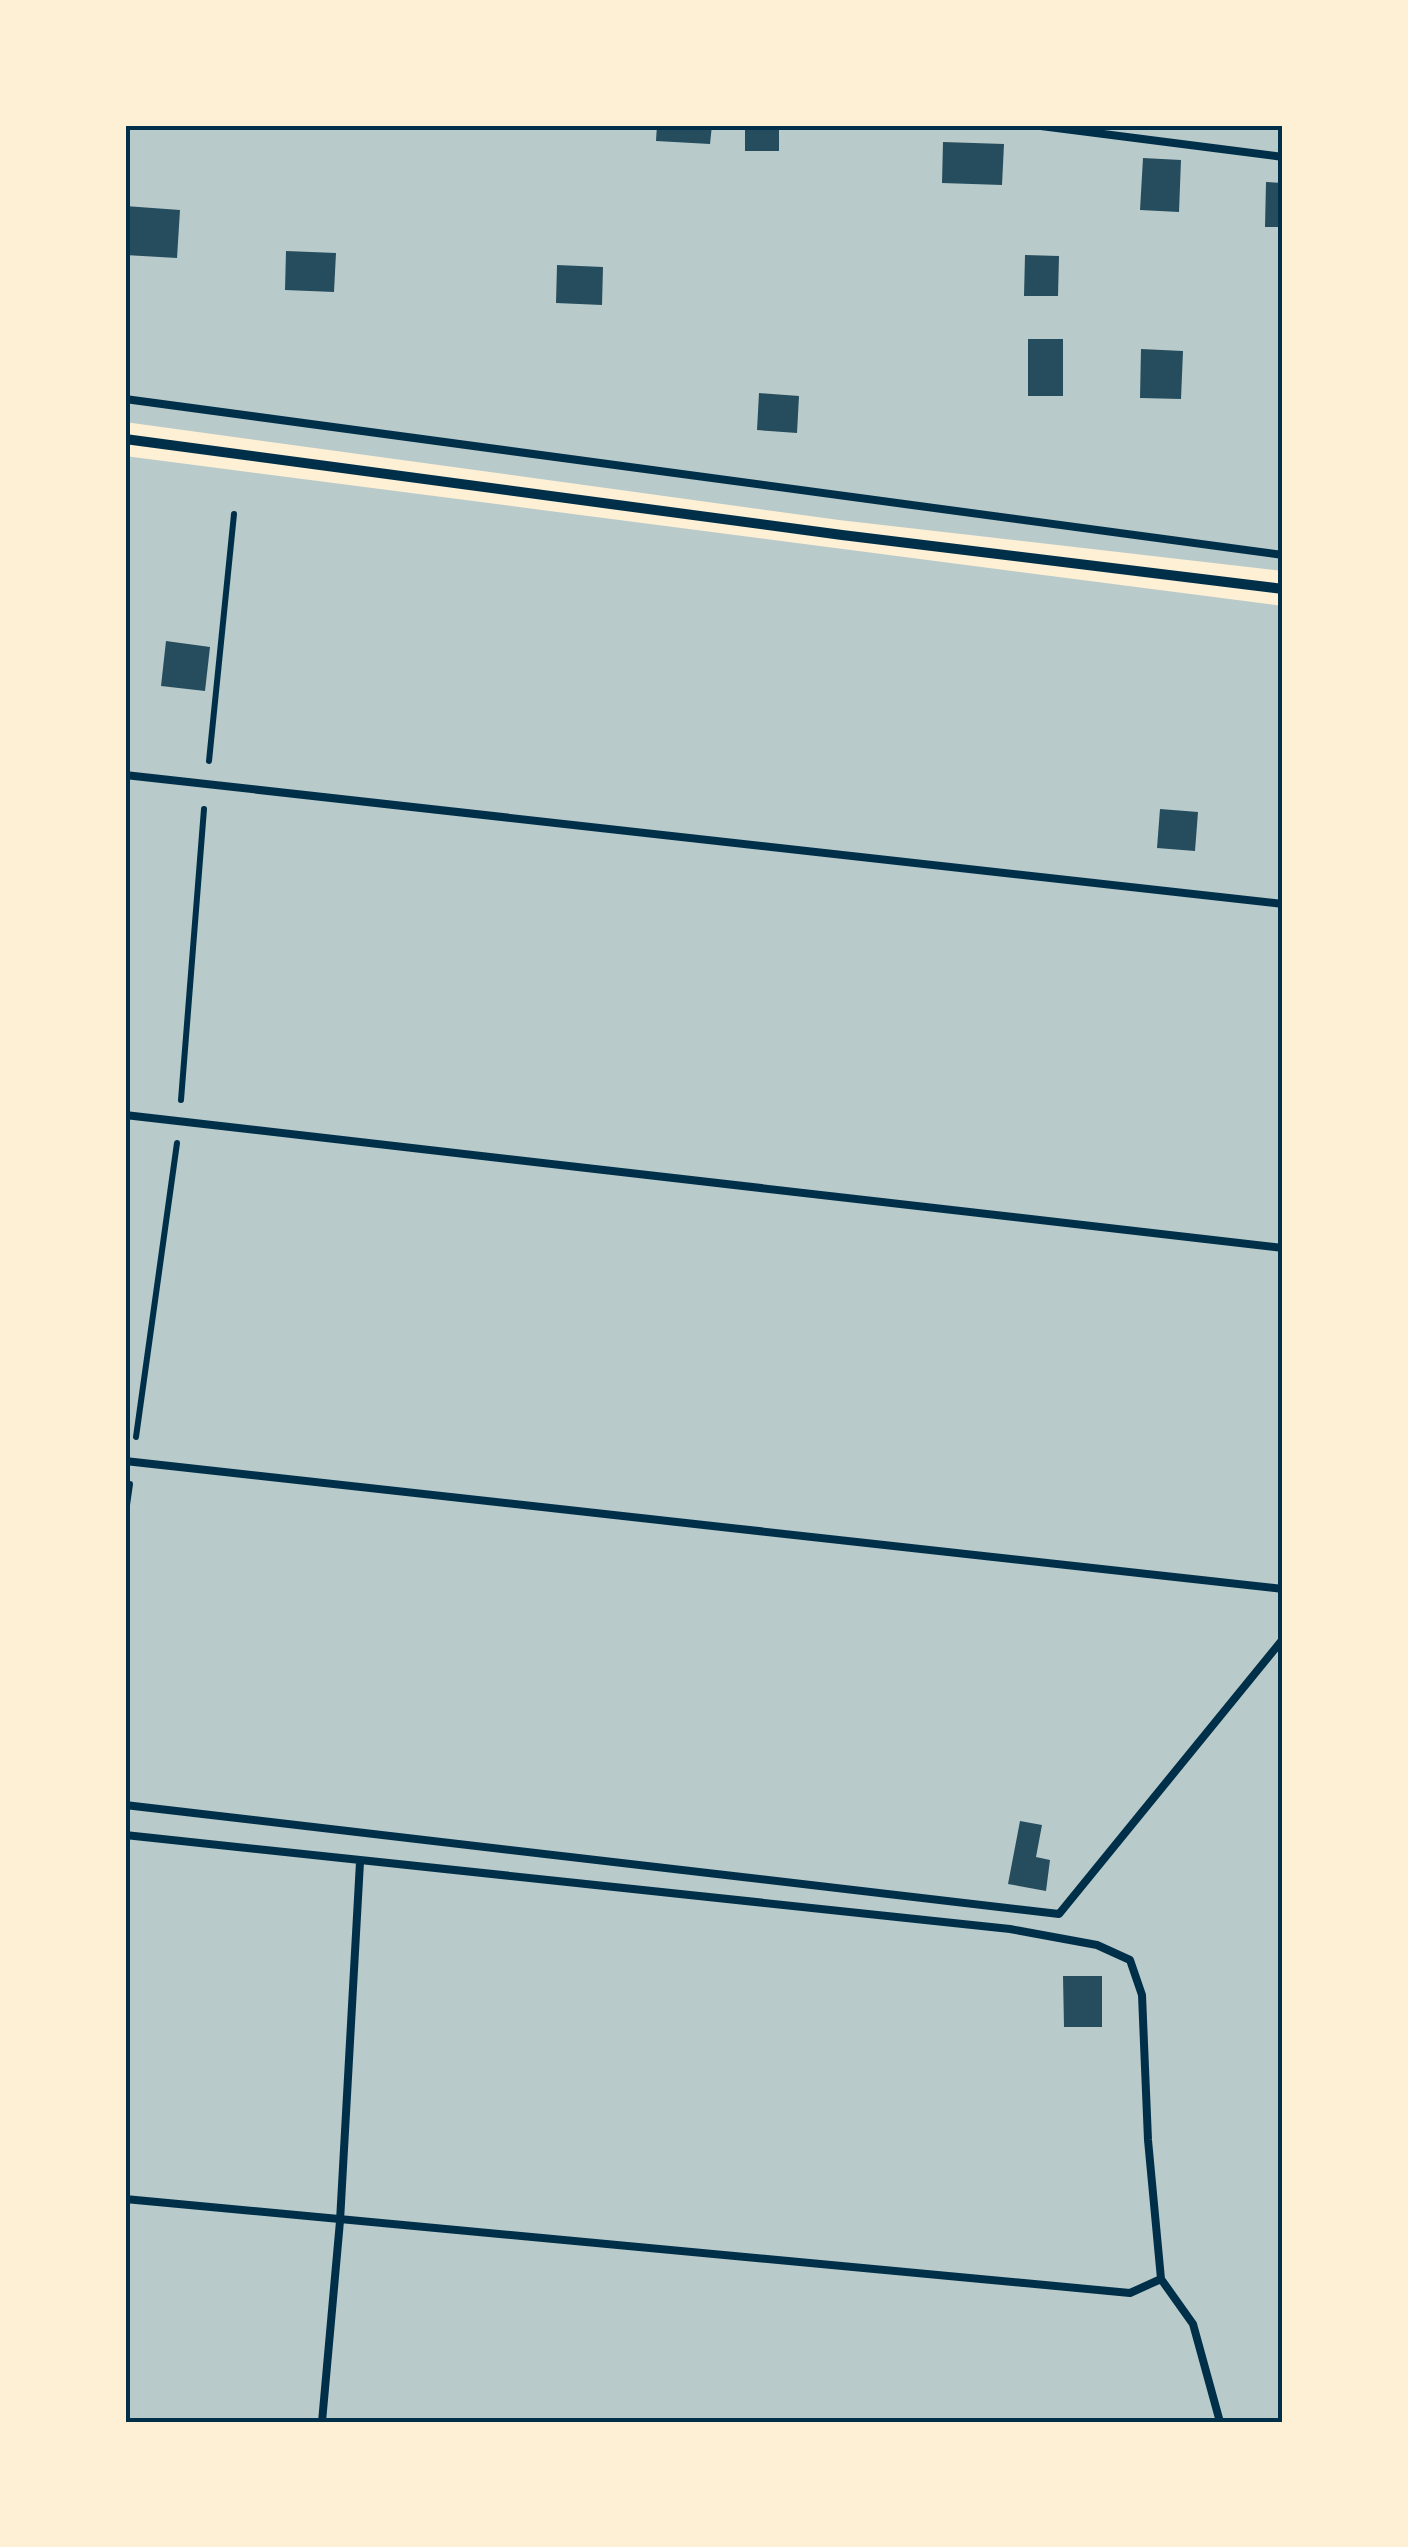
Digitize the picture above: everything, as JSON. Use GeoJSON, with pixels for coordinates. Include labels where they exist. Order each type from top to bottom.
{"type":"FeatureCollection","features":[{"type":"Feature","properties":{"kind":"street"},"geometry":{"type":"LineString","coordinates":[[125,439],[1283,589]]}},
{"type":"Feature","properties":{"kind":"lane"},"geometry":{"type":"LineString","coordinates":[[1032,125],[1283,157]]}},
{"type":"Feature","properties":{"kind":"lane"},"geometry":{"type":"LineString","coordinates":[[125,399],[1283,555]]}},
{"type":"Feature","properties":{"kind":"lane"},"geometry":{"type":"LineString","coordinates":[[125,774],[1283,904]]}},
{"type":"Feature","properties":{"kind":"lane"},"geometry":{"type":"LineString","coordinates":[[125,1115],[1283,1248]]}},
{"type":"Feature","properties":{"kind":"lane"},"geometry":{"type":"LineString","coordinates":[[129,1461],[1283,1588]]}},
{"type":"Feature","properties":{"kind":"lane"},"geometry":{"type":"LineString","coordinates":[[125,1805],[1059,1914],[1283,1639]]}},
{"type":"Feature","properties":{"kind":"lane"},"geometry":{"type":"LineString","coordinates":[[125,1835],[1010,1929],[1098,1946],[1130,1960],[1142,1995],[1148,2140],[1161,2279],[1193,2324],[1220,2422]]}},
{"type":"Feature","properties":{"kind":"lane"},"geometry":{"type":"LineString","coordinates":[[322,2422],[340,2222],[360,1862]]}},
{"type":"Feature","properties":{"kind":"lane"},"geometry":{"type":"LineString","coordinates":[[125,2199],[1130,2293],[1161,2279]]}},
{"type":"Feature","properties":{"kind":"path"},"geometry":{"type":"LineString","coordinates":[[125,1520],[129,1461],[180,1122],[206,784],[234,514]]}},
{"type":"Feature","properties":{"kind":"shaded area"},"geometry":{"type":"Polygon","coordinates":[[[125,125],[1283,125],[1283,571],[839,520],[125,422],[125,125]]]}},
{"type":"Feature","properties":{"kind":"shaded area"},"geometry":{"type":"Polygon","coordinates":[[[125,456],[1283,606],[1283,2422],[125,2422],[125,456]]]}},
{"type":"Feature","properties":{"kind":"building"},"geometry":{"type":"Polygon","coordinates":[[[657,125],[712,125],[710,144],[656,141],[657,125]]]}},
{"type":"Feature","properties":{"kind":"building"},"geometry":{"type":"Polygon","coordinates":[[[745,125],[779,125],[779,151],[745,151],[745,125]]]}},
{"type":"Feature","properties":{"kind":"building"},"geometry":{"type":"Polygon","coordinates":[[[943,142],[1004,144],[1002,185],[942,183],[943,142]]]}},
{"type":"Feature","properties":{"kind":"building"},"geometry":{"type":"Polygon","coordinates":[[[1143,158],[1181,160],[1179,212],[1140,210],[1143,158]]]}},
{"type":"Feature","properties":{"kind":"building"},"geometry":{"type":"Polygon","coordinates":[[[1266,182],[1283,183],[1283,227],[1265,227],[1266,182]]]}},
{"type":"Feature","properties":{"kind":"building"},"geometry":{"type":"Polygon","coordinates":[[[125,206],[180,210],[177,258],[125,255],[125,206]]]}},
{"type":"Feature","properties":{"kind":"building"},"geometry":{"type":"Polygon","coordinates":[[[286,251],[336,253],[334,292],[285,290],[286,251]]]}},
{"type":"Feature","properties":{"kind":"building"},"geometry":{"type":"Polygon","coordinates":[[[1025,255],[1059,256],[1058,296],[1024,296],[1025,255]]]}},
{"type":"Feature","properties":{"kind":"building"},"geometry":{"type":"Polygon","coordinates":[[[557,265],[603,267],[602,305],[556,303],[557,265]]]}},
{"type":"Feature","properties":{"kind":"building"},"geometry":{"type":"Polygon","coordinates":[[[1028,339],[1063,339],[1063,396],[1028,396],[1028,339]]]}},
{"type":"Feature","properties":{"kind":"building"},"geometry":{"type":"Polygon","coordinates":[[[1141,349],[1183,351],[1181,399],[1140,398],[1141,349]]]}},
{"type":"Feature","properties":{"kind":"building"},"geometry":{"type":"Polygon","coordinates":[[[759,393],[799,396],[797,433],[757,430],[759,393]]]}},
{"type":"Feature","properties":{"kind":"building"},"geometry":{"type":"Polygon","coordinates":[[[166,641],[210,647],[205,691],[161,686],[166,641]]]}},
{"type":"Feature","properties":{"kind":"building"},"geometry":{"type":"Polygon","coordinates":[[[1160,809],[1198,812],[1195,851],[1157,848],[1160,809]]]}},
{"type":"Feature","properties":{"kind":"building"},"geometry":{"type":"Polygon","coordinates":[[[1020,1821],[1042,1825],[1036,1857],[1050,1860],[1046,1891],[1008,1884],[1020,1821]]]}},
{"type":"Feature","properties":{"kind":"building"},"geometry":{"type":"Polygon","coordinates":[[[1063,1976],[1102,1976],[1102,2027],[1064,2027],[1063,1976]]]}}]}
